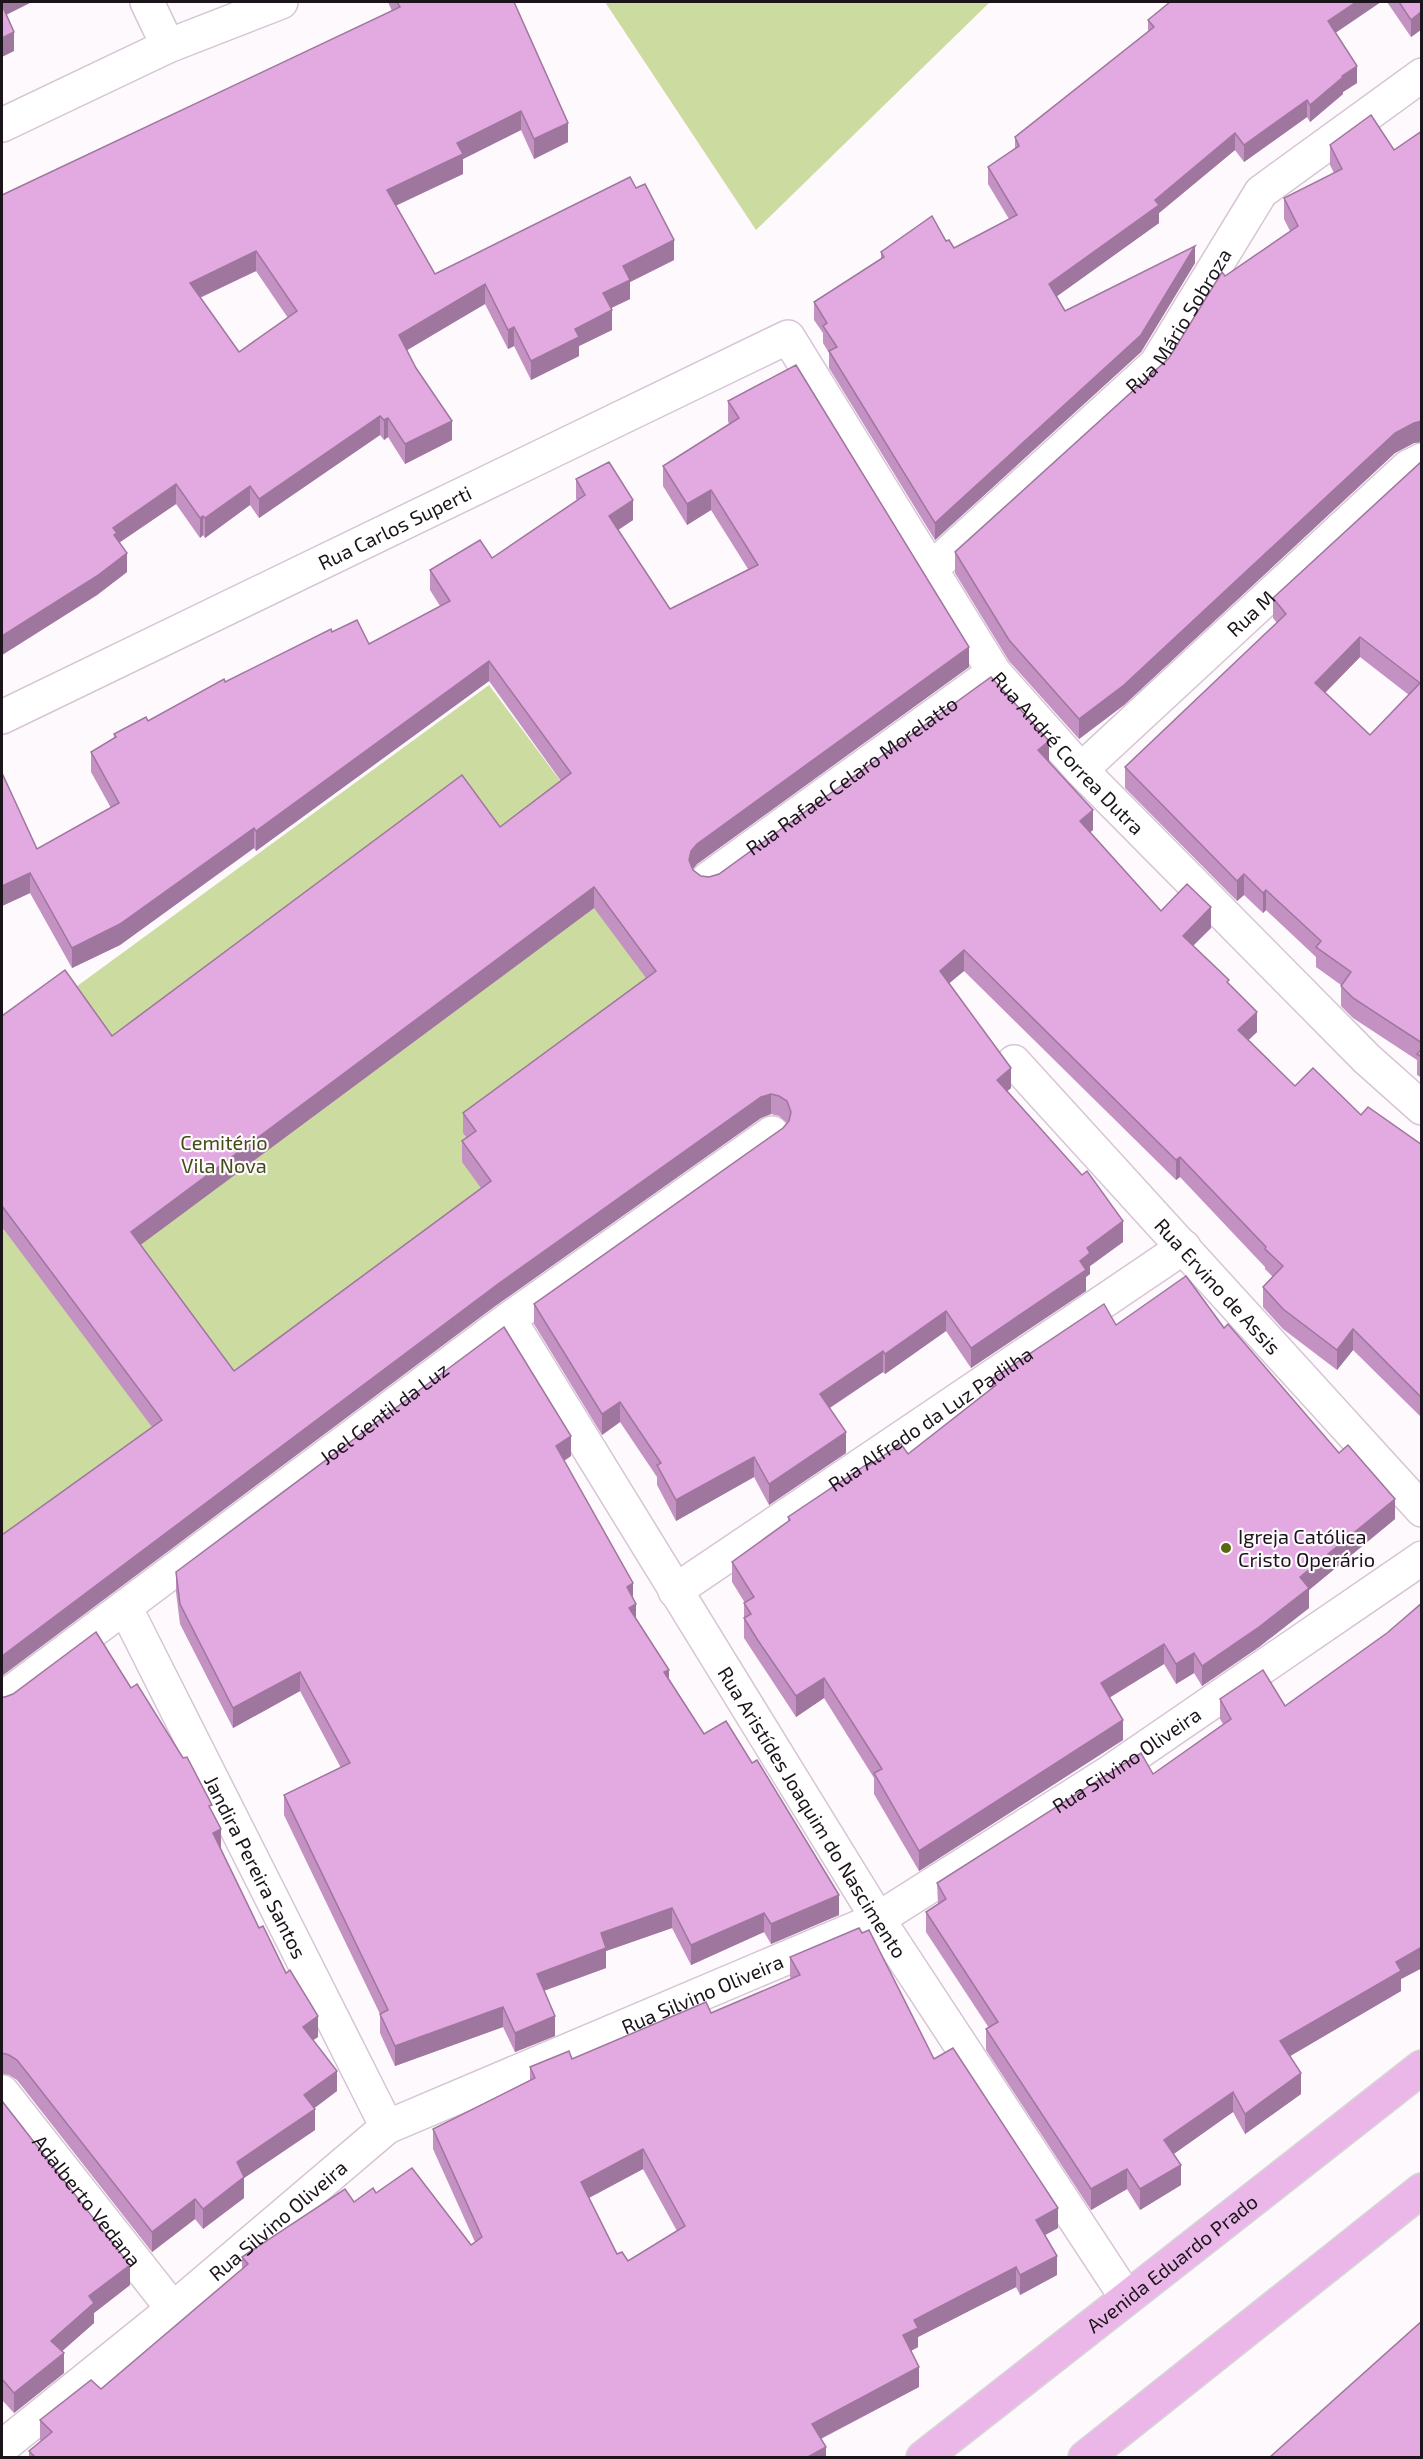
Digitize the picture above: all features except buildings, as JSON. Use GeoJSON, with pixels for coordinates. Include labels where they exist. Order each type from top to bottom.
{"type":"FeatureCollection","features":[{"type":"Feature","properties":{"kind":"main road","name":"Avenida Eduardo Prado"},"geometry":{"type":"LineString","coordinates":[[923,2457],[1422,2067]]}},
{"type":"Feature","properties":{"kind":"main road"},"geometry":{"type":"LineString","coordinates":[[1085,2457],[1422,2190]]}},
{"type":"Feature","properties":{"kind":"street"},"geometry":{"type":"LineString","coordinates":[[147,2],[168,46]]}},
{"type":"Feature","properties":{"kind":"street"},"geometry":{"type":"LineString","coordinates":[[2,125],[168,46],[281,2]]}},
{"type":"Feature","properties":{"kind":"street","name":"Rua Mário Sobroza"},"geometry":{"type":"LineString","coordinates":[[932,568],[1156,364],[1261,192],[1422,75]]}},
{"type":"Feature","properties":{"kind":"street","name":"Rua André Correa Dutra"},"geometry":{"type":"LineString","coordinates":[[788,337],[994,672],[1081,770],[1367,1059],[1422,1108]]}},
{"type":"Feature","properties":{"kind":"street","name":"Rua Carlos Superti"},"geometry":{"type":"LineString","coordinates":[[2,717],[788,337]]}},
{"type":"Feature","properties":{"kind":"street","name":"Rua M"},"geometry":{"type":"LineString","coordinates":[[1081,770],[1408,467],[1422,460]]}},
{"type":"Feature","properties":{"kind":"street","name":"Rua Rafael Celaro Morelatto"},"geometry":{"type":"LineString","coordinates":[[708,879],[994,672]]}},
{"type":"Feature","properties":{"kind":"street","name":"Rua Ervino de Assis"},"geometry":{"type":"LineString","coordinates":[[1014,1062],[1422,1510]]}},
{"type":"Feature","properties":{"kind":"street","name":"Joel Gentil da Luz"},"geometry":{"type":"LineString","coordinates":[[2,1699],[509,1319],[772,1133]]}},
{"type":"Feature","properties":{"kind":"street","name":"Rua Alfredo da Luz Padilha"},"geometry":{"type":"LineString","coordinates":[[675,1592],[1184,1247]]}},
{"type":"Feature","properties":{"kind":"street","name":"Rua Aristídes Joaquim do Nascimento"},"geometry":{"type":"LineString","coordinates":[[509,1319],[878,1919],[1126,2297]]}},
{"type":"Feature","properties":{"kind":"street","name":"Rua Silvino Oliveira"},"geometry":{"type":"LineString","coordinates":[[2,2447],[173,2308],[387,2127],[878,1919],[1107,1773],[1422,1557]]}},
{"type":"Feature","properties":{"kind":"street","name":"Jandira Pereira Santos"},"geometry":{"type":"LineString","coordinates":[[125,1607],[387,2127]]}},
{"type":"Feature","properties":{"kind":"street","name":"Adalberto Vedana"},"geometry":{"type":"LineString","coordinates":[[2,2092],[173,2308]]}},
{"type":"Feature","properties":{"kind":"green space"},"geometry":{"type":"Polygon","coordinates":[[[605,2],[990,2],[756,230],[605,2]]]}},
{"type":"Feature","properties":{"kind":"green space","name":"Cemitério Vila Nova"},"geometry":{"type":"Polygon","coordinates":[[[489,685],[754,1041],[2,1593],[2,1041],[489,685]]]}},
{"type":"Feature","properties":{"kind":"place","name":"Igreja Católica Cristo Operário"},"geometry":{"type":"Point","coordinates":[1226,1548]}}]}
